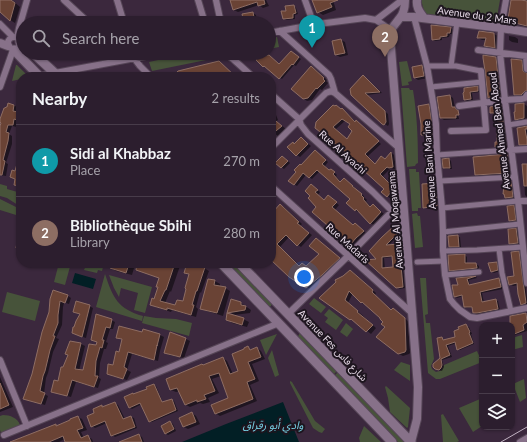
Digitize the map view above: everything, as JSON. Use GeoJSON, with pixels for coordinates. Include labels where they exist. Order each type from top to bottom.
{"type":"FeatureCollection","features":[{"type":"Feature","properties":{"kind":"main road"},"geometry":{"type":"LineString","coordinates":[[26,60],[36,72]]}},
{"type":"Feature","properties":{"kind":"main road"},"geometry":{"type":"LineString","coordinates":[[41,60],[54,72]]}},
{"type":"Feature","properties":{"kind":"main road"},"geometry":{"type":"LineString","coordinates":[[225,268],[392,442]]}},
{"type":"Feature","properties":{"kind":"main road","name":"Avenue Fes شارع فاس"},"geometry":{"type":"LineString","coordinates":[[244,268],[411,442]]}},
{"type":"Feature","properties":{"kind":"main road"},"geometry":{"type":"LineString","coordinates":[[280,308],[288,314],[293,323],[291,327],[287,328],[278,323],[273,314],[276,309],[280,308]]}},
{"type":"Feature","properties":{"kind":"street"},"geometry":{"type":"LineString","coordinates":[[22,16],[27,0]]}},
{"type":"Feature","properties":{"kind":"street"},"geometry":{"type":"LineString","coordinates":[[64,0],[81,16]]}},
{"type":"Feature","properties":{"kind":"street"},"geometry":{"type":"LineString","coordinates":[[117,0],[122,16]]}},
{"type":"Feature","properties":{"kind":"street"},"geometry":{"type":"LineString","coordinates":[[198,0],[203,16]]}},
{"type":"Feature","properties":{"kind":"street"},"geometry":{"type":"LineString","coordinates":[[216,0],[219,16]]}},
{"type":"Feature","properties":{"kind":"street"},"geometry":{"type":"LineString","coordinates":[[305,0],[314,25]]}},
{"type":"Feature","properties":{"kind":"street"},"geometry":{"type":"LineString","coordinates":[[276,32],[354,19],[370,18],[376,20],[391,30],[401,17],[404,8],[403,0],[376,20]]}},
{"type":"Feature","properties":{"kind":"street"},"geometry":{"type":"LineString","coordinates":[[418,0],[418,9],[424,18]]}},
{"type":"Feature","properties":{"kind":"street","name":"Avenue Ahmed Ben Aboud"},"geometry":{"type":"LineString","coordinates":[[506,0],[501,28],[500,53],[527,283]]}},
{"type":"Feature","properties":{"kind":"street","name":"Avenue du 2 Mars"},"geometry":{"type":"LineString","coordinates":[[401,17],[424,18],[527,32]]}},
{"type":"Feature","properties":{"kind":"street","name":"Avenue Bani Marine"},"geometry":{"type":"LineString","coordinates":[[414,17],[427,66],[437,132],[437,155],[444,232],[443,251],[445,275],[450,299],[460,310],[470,317],[477,318],[511,311]]}},
{"type":"Feature","properties":{"kind":"street"},"geometry":{"type":"LineString","coordinates":[[451,66],[457,22]]}},
{"type":"Feature","properties":{"kind":"street"},"geometry":{"type":"LineString","coordinates":[[0,24],[13,44],[0,83]]}},
{"type":"Feature","properties":{"kind":"street","name":"Avenue Al Moqawama"},"geometry":{"type":"LineString","coordinates":[[391,30],[390,36],[418,387],[416,419],[411,442]]}},
{"type":"Feature","properties":{"kind":"street"},"geometry":{"type":"LineString","coordinates":[[280,31],[329,76],[335,93]]}},
{"type":"Feature","properties":{"kind":"street"},"geometry":{"type":"LineString","coordinates":[[478,50],[526,56],[527,69]]}},
{"type":"Feature","properties":{"kind":"street"},"geometry":{"type":"LineString","coordinates":[[71,72],[125,60]]}},
{"type":"Feature","properties":{"kind":"street"},"geometry":{"type":"LineString","coordinates":[[136,60],[146,72]]}},
{"type":"Feature","properties":{"kind":"street"},"geometry":{"type":"LineString","coordinates":[[235,60],[248,72]]}},
{"type":"Feature","properties":{"kind":"street"},"geometry":{"type":"LineString","coordinates":[[427,66],[456,66],[481,71],[486,130],[451,131]]}},
{"type":"Feature","properties":{"kind":"street"},"geometry":{"type":"LineString","coordinates":[[431,87],[482,82]]}},
{"type":"Feature","properties":{"kind":"street"},"geometry":{"type":"LineString","coordinates":[[276,143],[327,92],[331,91],[399,148]]}},
{"type":"Feature","properties":{"kind":"street"},"geometry":{"type":"LineString","coordinates":[[459,106],[484,102],[522,99],[527,95]]}},
{"type":"Feature","properties":{"kind":"street","name":"Rue Al Ayachi"},"geometry":{"type":"LineString","coordinates":[[276,98],[299,119],[308,134],[373,192],[405,224]]}},
{"type":"Feature","properties":{"kind":"street"},"geometry":{"type":"LineString","coordinates":[[508,125],[527,122]]}},
{"type":"Feature","properties":{"kind":"street"},"geometry":{"type":"LineString","coordinates":[[437,155],[527,149]]}},
{"type":"Feature","properties":{"kind":"street"},"geometry":{"type":"LineString","coordinates":[[440,181],[515,177]]}},
{"type":"Feature","properties":{"kind":"street","name":"Rue Madaris"},"geometry":{"type":"LineString","coordinates":[[276,191],[413,314]]}},
{"type":"Feature","properties":{"kind":"street"},"geometry":{"type":"LineString","coordinates":[[288,314],[403,200]]}},
{"type":"Feature","properties":{"kind":"street"},"geometry":{"type":"LineString","coordinates":[[442,208],[527,201]]}},
{"type":"Feature","properties":{"kind":"street"},"geometry":{"type":"LineString","coordinates":[[444,232],[520,224]]}},
{"type":"Feature","properties":{"kind":"street"},"geometry":{"type":"LineString","coordinates":[[443,251],[523,247]]}},
{"type":"Feature","properties":{"kind":"street"},"geometry":{"type":"LineString","coordinates":[[499,248],[502,273],[511,311],[527,308]]}},
{"type":"Feature","properties":{"kind":"street"},"geometry":{"type":"LineString","coordinates":[[417,262],[444,261]]}},
{"type":"Feature","properties":{"kind":"street"},"geometry":{"type":"LineString","coordinates":[[445,275],[479,272]]}},
{"type":"Feature","properties":{"kind":"street"},"geometry":{"type":"LineString","coordinates":[[4,435],[278,323]]}},
{"type":"Feature","properties":{"kind":"street"},"geometry":{"type":"LineString","coordinates":[[0,360],[27,426]]}},
{"type":"Feature","properties":{"kind":"street"},"geometry":{"type":"LineString","coordinates":[[520,442],[527,438]]}},
{"type":"Feature","properties":{"kind":"shaded area"},"geometry":{"type":"Polygon","coordinates":[[[421,0],[500,0],[497,17],[495,19],[484,20],[425,14],[421,0]]]}},
{"type":"Feature","properties":{"kind":"shaded area"},"geometry":{"type":"Polygon","coordinates":[[[276,37],[279,47],[276,48],[276,37]]]}},
{"type":"Feature","properties":{"kind":"shaded area"},"geometry":{"type":"Polygon","coordinates":[[[158,60],[206,60],[152,71],[149,62],[158,60]]]}},
{"type":"Feature","properties":{"kind":"shaded area"},"geometry":{"type":"Polygon","coordinates":[[[407,61],[412,81],[408,82],[409,85],[402,86],[399,62],[407,61]]]}},
{"type":"Feature","properties":{"kind":"shaded area"},"geometry":{"type":"Polygon","coordinates":[[[17,65],[24,72],[16,72],[16,80],[12,81],[17,65]]]}},
{"type":"Feature","properties":{"kind":"shaded area"},"geometry":{"type":"Polygon","coordinates":[[[401,88],[409,88],[410,90],[413,90],[418,144],[418,163],[415,166],[407,167],[401,88]]]}},
{"type":"Feature","properties":{"kind":"shaded area"},"geometry":{"type":"Polygon","coordinates":[[[409,169],[416,169],[416,172],[419,172],[421,208],[418,208],[418,211],[412,211],[409,169]]]}},
{"type":"Feature","properties":{"kind":"shaded area"},"geometry":{"type":"Polygon","coordinates":[[[0,184],[7,186],[7,189],[16,192],[16,204],[7,198],[0,196],[0,184]]]}},
{"type":"Feature","properties":{"kind":"shaded area"},"geometry":{"type":"Polygon","coordinates":[[[0,199],[16,207],[16,215],[0,210],[0,199]]]}},
{"type":"Feature","properties":{"kind":"shaded area"},"geometry":{"type":"Polygon","coordinates":[[[417,213],[418,216],[420,216],[423,247],[415,248],[412,214],[417,213]]]}},
{"type":"Feature","properties":{"kind":"shaded area"},"geometry":{"type":"Polygon","coordinates":[[[58,268],[70,268],[65,285],[54,282],[58,268]]]}},
{"type":"Feature","properties":{"kind":"shaded area"},"geometry":{"type":"Polygon","coordinates":[[[85,268],[103,268],[102,271],[98,270],[97,273],[84,270],[85,268]]]}},
{"type":"Feature","properties":{"kind":"shaded area"},"geometry":{"type":"Polygon","coordinates":[[[229,268],[237,268],[271,301],[271,306],[268,307],[229,268]]]}},
{"type":"Feature","properties":{"kind":"shaded area"},"geometry":{"type":"Polygon","coordinates":[[[105,274],[114,296],[122,306],[143,316],[142,321],[96,307],[105,274]]]}},
{"type":"Feature","properties":{"kind":"shaded area"},"geometry":{"type":"Polygon","coordinates":[[[109,275],[152,287],[145,313],[134,310],[138,293],[121,288],[119,297],[109,275]]]}},
{"type":"Feature","properties":{"kind":"shaded area"},"geometry":{"type":"Polygon","coordinates":[[[420,278],[426,278],[428,314],[425,315],[426,323],[430,323],[434,359],[431,366],[432,369],[436,372],[439,371],[444,365],[477,351],[479,355],[479,363],[440,379],[436,379],[428,373],[420,278]]]}},
{"type":"Feature","properties":{"kind":"shaded area"},"geometry":{"type":"Polygon","coordinates":[[[7,292],[40,301],[35,321],[2,312],[7,292]]]}},
{"type":"Feature","properties":{"kind":"shaded area"},"geometry":{"type":"Polygon","coordinates":[[[314,298],[326,307],[321,313],[309,304],[314,298]]]}},
{"type":"Feature","properties":{"kind":"shaded area"},"geometry":{"type":"Polygon","coordinates":[[[329,309],[343,320],[336,330],[325,322],[328,318],[324,315],[329,309]]]}},
{"type":"Feature","properties":{"kind":"shaded area"},"geometry":{"type":"Polygon","coordinates":[[[144,316],[176,319],[192,323],[189,336],[142,323],[144,316]]]}},
{"type":"Feature","properties":{"kind":"shaded area"},"geometry":{"type":"Polygon","coordinates":[[[346,323],[353,329],[347,337],[340,332],[346,323]]]}},
{"type":"Feature","properties":{"kind":"shaded area"},"geometry":{"type":"Polygon","coordinates":[[[301,331],[338,370],[332,376],[297,338],[301,331]]]}},
{"type":"Feature","properties":{"kind":"shaded area"},"geometry":{"type":"Polygon","coordinates":[[[277,334],[266,355],[260,340],[277,334]]]}},
{"type":"Feature","properties":{"kind":"shaded area"},"geometry":{"type":"Polygon","coordinates":[[[522,335],[523,347],[515,349],[515,337],[522,335]]]}},
{"type":"Feature","properties":{"kind":"shaded area"},"geometry":{"type":"Polygon","coordinates":[[[272,350],[279,375],[275,377],[268,358],[272,350]]]}},
{"type":"Feature","properties":{"kind":"shaded area"},"geometry":{"type":"Polygon","coordinates":[[[401,362],[410,365],[410,381],[394,370],[401,362]]]}},
{"type":"Feature","properties":{"kind":"shaded area"},"geometry":{"type":"Polygon","coordinates":[[[339,371],[405,442],[398,442],[333,377],[339,371]]]}},
{"type":"Feature","properties":{"kind":"shaded area"},"geometry":{"type":"Polygon","coordinates":[[[524,379],[526,398],[520,402],[515,389],[515,383],[524,379]]]}},
{"type":"Feature","properties":{"kind":"shaded area"},"geometry":{"type":"Polygon","coordinates":[[[290,381],[315,421],[325,429],[322,433],[313,428],[290,381]]]}},
{"type":"Feature","properties":{"kind":"shaded area"},"geometry":{"type":"Polygon","coordinates":[[[386,386],[410,408],[407,428],[390,412],[386,386]]]}},
{"type":"Feature","properties":{"kind":"shaded area"},"geometry":{"type":"Polygon","coordinates":[[[479,399],[479,428],[473,432],[459,408],[479,399]]]}},
{"type":"Feature","properties":{"kind":"shaded area"},"geometry":{"type":"Polygon","coordinates":[[[443,414],[459,441],[443,442],[441,415],[443,414]]]}},
{"type":"Feature","properties":{"kind":"shaded area"},"geometry":{"type":"Polygon","coordinates":[[[3,415],[13,417],[20,425],[1,433],[0,416],[3,415]]]}},
{"type":"Feature","properties":{"kind":"shaded area"},"geometry":{"type":"Polygon","coordinates":[[[364,426],[381,442],[360,442],[359,438],[364,426]]]}},
{"type":"Feature","properties":{"kind":"water"},"geometry":{"type":"Polygon","coordinates":[[[75,273],[96,279],[93,289],[72,283],[75,273]]]}},
{"type":"Feature","properties":{"kind":"water","name":"وادي أبو رقراق"},"geometry":{"type":"Polygon","coordinates":[[[283,402],[299,442],[182,442],[226,424],[283,402]]]}},
{"type":"Feature","properties":{"kind":"building"},"geometry":{"type":"Polygon","coordinates":[[[0,0],[11,0],[15,3],[10,21],[0,12],[0,0]]]}},
{"type":"Feature","properties":{"kind":"building"},"geometry":{"type":"Polygon","coordinates":[[[230,0],[264,0],[265,4],[258,6],[257,2],[233,10],[230,0]]]}},
{"type":"Feature","properties":{"kind":"building"},"geometry":{"type":"Polygon","coordinates":[[[312,0],[338,0],[330,3],[332,7],[317,13],[312,0]]]}},
{"type":"Feature","properties":{"kind":"building"},"geometry":{"type":"Polygon","coordinates":[[[511,0],[527,1],[527,26],[511,22],[508,19],[511,0]]]}},
{"type":"Feature","properties":{"kind":"building"},"geometry":{"type":"Polygon","coordinates":[[[294,5],[296,13],[293,14],[293,18],[283,19],[281,11],[286,11],[285,6],[294,5]]]}},
{"type":"Feature","properties":{"kind":"building"},"geometry":{"type":"Polygon","coordinates":[[[253,12],[254,16],[242,16],[242,14],[253,12]]]}},
{"type":"Feature","properties":{"kind":"building"},"geometry":{"type":"Polygon","coordinates":[[[431,25],[451,27],[450,33],[447,33],[447,36],[440,37],[440,39],[432,40],[431,25]]]}},
{"type":"Feature","properties":{"kind":"building"},"geometry":{"type":"Polygon","coordinates":[[[479,31],[494,33],[495,48],[484,46],[486,38],[477,38],[479,31]]]}},
{"type":"Feature","properties":{"kind":"building"},"geometry":{"type":"Polygon","coordinates":[[[341,39],[345,53],[335,55],[332,41],[341,39]]]}},
{"type":"Feature","properties":{"kind":"building"},"geometry":{"type":"Polygon","coordinates":[[[291,51],[299,57],[279,79],[276,76],[276,72],[271,72],[256,60],[275,60],[279,64],[291,51]]]}},
{"type":"Feature","properties":{"kind":"building"},"geometry":{"type":"Polygon","coordinates":[[[483,55],[496,57],[500,96],[488,98],[483,55]]]}},
{"type":"Feature","properties":{"kind":"building"},"geometry":{"type":"Polygon","coordinates":[[[511,59],[522,60],[523,71],[527,73],[527,91],[521,95],[514,95],[511,59]]]}},
{"type":"Feature","properties":{"kind":"building"},"geometry":{"type":"Polygon","coordinates":[[[219,61],[231,72],[177,72],[219,61]]]}},
{"type":"Feature","properties":{"kind":"building"},"geometry":{"type":"Polygon","coordinates":[[[422,65],[424,76],[414,78],[412,67],[422,65]]]}},
{"type":"Feature","properties":{"kind":"building"},"geometry":{"type":"Polygon","coordinates":[[[311,66],[324,78],[323,79],[325,81],[317,89],[316,88],[308,98],[303,99],[291,89],[311,66]]]}},
{"type":"Feature","properties":{"kind":"building"},"geometry":{"type":"Polygon","coordinates":[[[363,75],[380,92],[365,93],[385,111],[386,122],[384,125],[351,95],[350,89],[363,75]]]}},
{"type":"Feature","properties":{"kind":"building"},"geometry":{"type":"Polygon","coordinates":[[[478,86],[478,91],[470,92],[471,99],[464,100],[464,88],[478,86]]]}},
{"type":"Feature","properties":{"kind":"building"},"geometry":{"type":"Polygon","coordinates":[[[450,95],[452,107],[455,107],[458,110],[459,115],[456,115],[456,118],[440,118],[437,97],[450,95]]]}},
{"type":"Feature","properties":{"kind":"building"},"geometry":{"type":"Polygon","coordinates":[[[8,103],[14,105],[13,111],[16,112],[16,120],[14,119],[13,125],[8,125],[6,132],[9,133],[8,141],[3,160],[5,161],[2,175],[0,175],[0,119],[4,108],[7,107],[8,103]]]}},
{"type":"Feature","properties":{"kind":"building"},"geometry":{"type":"Polygon","coordinates":[[[524,103],[524,118],[515,120],[515,104],[524,103]]]}},
{"type":"Feature","properties":{"kind":"building"},"geometry":{"type":"Polygon","coordinates":[[[429,104],[432,135],[421,135],[418,106],[429,104]]]}},
{"type":"Feature","properties":{"kind":"building"},"geometry":{"type":"Polygon","coordinates":[[[333,105],[336,105],[341,109],[342,108],[355,122],[356,120],[379,141],[365,154],[375,164],[381,156],[385,159],[391,152],[393,167],[387,167],[380,174],[394,188],[387,197],[381,192],[384,189],[362,169],[363,168],[315,128],[316,122],[333,105]],[[342,119],[333,127],[347,139],[352,131],[348,127],[350,124],[342,119]]]}},
{"type":"Feature","properties":{"kind":"building"},"geometry":{"type":"Polygon","coordinates":[[[501,105],[506,146],[495,147],[495,142],[497,142],[498,113],[490,113],[490,107],[501,105]]]}},
{"type":"Feature","properties":{"kind":"building"},"geometry":{"type":"Polygon","coordinates":[[[276,121],[282,126],[276,131],[276,121]]]}},
{"type":"Feature","properties":{"kind":"building"},"geometry":{"type":"Polygon","coordinates":[[[527,126],[527,129],[525,129],[527,145],[519,145],[517,128],[527,126]]]}},
{"type":"Feature","properties":{"kind":"building"},"geometry":{"type":"Polygon","coordinates":[[[301,137],[308,144],[296,156],[287,147],[293,142],[294,144],[301,137]]]}},
{"type":"Feature","properties":{"kind":"building"},"geometry":{"type":"Polygon","coordinates":[[[315,150],[326,160],[322,164],[329,170],[331,169],[335,172],[333,174],[340,182],[344,178],[362,194],[363,199],[370,207],[373,204],[381,212],[370,224],[356,209],[355,211],[346,203],[350,199],[317,170],[309,178],[303,173],[294,185],[288,181],[296,172],[294,170],[300,164],[301,165],[315,150]]]}},
{"type":"Feature","properties":{"kind":"building"},"geometry":{"type":"Polygon","coordinates":[[[507,154],[508,173],[475,175],[473,157],[507,154]]]}},
{"type":"Feature","properties":{"kind":"building"},"geometry":{"type":"Polygon","coordinates":[[[282,156],[288,161],[281,168],[276,162],[282,156]]]}},
{"type":"Feature","properties":{"kind":"building"},"geometry":{"type":"Polygon","coordinates":[[[449,158],[450,168],[443,168],[442,159],[449,158]]]}},
{"type":"Feature","properties":{"kind":"building"},"geometry":{"type":"Polygon","coordinates":[[[522,164],[527,164],[527,186],[524,186],[522,164]]]}},
{"type":"Feature","properties":{"kind":"building"},"geometry":{"type":"Polygon","coordinates":[[[16,167],[16,185],[14,185],[15,179],[10,177],[12,170],[15,171],[16,167]]]}},
{"type":"Feature","properties":{"kind":"building"},"geometry":{"type":"Polygon","coordinates":[[[506,181],[511,181],[513,197],[505,198],[503,194],[506,181]]]}},
{"type":"Feature","properties":{"kind":"building"},"geometry":{"type":"Polygon","coordinates":[[[435,183],[437,206],[423,208],[422,184],[435,183]]]}},
{"type":"Feature","properties":{"kind":"building"},"geometry":{"type":"Polygon","coordinates":[[[311,184],[318,190],[315,192],[324,200],[328,195],[337,202],[332,207],[353,225],[355,223],[364,231],[350,245],[312,212],[316,207],[308,198],[310,196],[305,191],[311,184]]]}},
{"type":"Feature","properties":{"kind":"building"},"geometry":{"type":"Polygon","coordinates":[[[280,204],[299,222],[297,223],[309,233],[297,246],[286,235],[277,244],[299,266],[302,263],[306,266],[319,254],[309,246],[316,238],[340,258],[306,288],[289,277],[276,265],[276,209],[280,204]]]}},
{"type":"Feature","properties":{"kind":"building"},"geometry":{"type":"Polygon","coordinates":[[[514,205],[516,220],[509,221],[507,206],[514,205]]]}},
{"type":"Feature","properties":{"kind":"building"},"geometry":{"type":"Polygon","coordinates":[[[394,226],[397,228],[395,230],[398,233],[386,245],[399,244],[403,287],[396,288],[365,260],[376,259],[369,251],[394,226]],[[392,256],[382,257],[382,268],[393,267],[392,256]]]}},
{"type":"Feature","properties":{"kind":"building"},"geometry":{"type":"Polygon","coordinates":[[[516,228],[518,243],[509,244],[508,229],[516,228]]]}},
{"type":"Feature","properties":{"kind":"building"},"geometry":{"type":"Polygon","coordinates":[[[458,235],[459,247],[449,247],[448,236],[458,235]]]}},
{"type":"Feature","properties":{"kind":"building"},"geometry":{"type":"Polygon","coordinates":[[[519,251],[526,303],[521,305],[517,283],[509,285],[507,277],[514,276],[511,252],[519,251]]]}},
{"type":"Feature","properties":{"kind":"building"},"geometry":{"type":"Polygon","coordinates":[[[465,254],[465,263],[476,263],[477,268],[449,271],[448,255],[465,254]]]}},
{"type":"Feature","properties":{"kind":"building"},"geometry":{"type":"Polygon","coordinates":[[[497,262],[498,270],[491,272],[488,263],[497,262]]]}},
{"type":"Feature","properties":{"kind":"building"},"geometry":{"type":"Polygon","coordinates":[[[110,268],[128,268],[126,273],[110,268]]]}},
{"type":"Feature","properties":{"kind":"building"},"geometry":{"type":"Polygon","coordinates":[[[136,268],[173,268],[166,290],[160,301],[175,305],[177,300],[183,301],[189,274],[184,273],[186,268],[205,268],[196,291],[191,315],[150,305],[152,298],[154,299],[158,287],[156,287],[159,278],[136,270],[136,268]]]}},
{"type":"Feature","properties":{"kind":"building"},"geometry":{"type":"Polygon","coordinates":[[[350,270],[373,290],[372,292],[391,310],[393,308],[405,318],[405,352],[398,354],[376,337],[385,327],[381,324],[383,322],[349,291],[345,300],[373,325],[366,332],[351,319],[350,320],[319,298],[336,282],[335,280],[350,270]]]}},
{"type":"Feature","properties":{"kind":"building"},"geometry":{"type":"Polygon","coordinates":[[[476,276],[467,279],[469,285],[499,278],[501,287],[480,292],[482,302],[496,299],[498,309],[473,313],[472,307],[464,307],[462,295],[454,297],[452,285],[458,285],[456,278],[476,276]]]}},
{"type":"Feature","properties":{"kind":"building"},"geometry":{"type":"Polygon","coordinates":[[[208,279],[215,280],[214,285],[226,287],[217,313],[200,309],[208,279]]]}},
{"type":"Feature","properties":{"kind":"building"},"geometry":{"type":"Polygon","coordinates":[[[53,290],[68,295],[65,303],[60,301],[58,323],[53,336],[55,336],[40,391],[45,393],[41,404],[23,399],[32,374],[42,332],[49,312],[50,299],[53,290]]]}},
{"type":"Feature","properties":{"kind":"building"},"geometry":{"type":"Polygon","coordinates":[[[231,299],[241,302],[241,305],[246,306],[245,310],[227,313],[231,299]]]}},
{"type":"Feature","properties":{"kind":"building"},"geometry":{"type":"Polygon","coordinates":[[[76,301],[90,305],[82,337],[72,333],[73,327],[80,314],[73,312],[76,301]]]}},
{"type":"Feature","properties":{"kind":"building"},"geometry":{"type":"Polygon","coordinates":[[[227,313],[244,318],[242,325],[226,320],[227,313]]]}},
{"type":"Feature","properties":{"kind":"building"},"geometry":{"type":"Polygon","coordinates":[[[526,313],[527,322],[523,325],[524,330],[515,334],[515,322],[510,322],[510,316],[526,313]]]}},
{"type":"Feature","properties":{"kind":"building"},"geometry":{"type":"Polygon","coordinates":[[[96,314],[112,319],[110,328],[106,327],[102,340],[104,340],[102,348],[100,347],[96,361],[95,376],[98,376],[94,387],[72,380],[67,396],[51,392],[54,380],[58,381],[61,367],[63,367],[68,355],[65,354],[70,341],[81,343],[75,369],[83,370],[89,344],[96,345],[97,342],[91,340],[96,314]]]}},
{"type":"Feature","properties":{"kind":"building"},"geometry":{"type":"Polygon","coordinates":[[[466,324],[473,343],[457,350],[455,342],[446,345],[450,355],[441,359],[442,365],[439,370],[435,369],[433,364],[440,358],[437,338],[442,337],[443,340],[455,337],[454,331],[459,329],[458,327],[466,324]]]}},
{"type":"Feature","properties":{"kind":"building"},"geometry":{"type":"Polygon","coordinates":[[[119,326],[142,332],[143,329],[160,334],[154,360],[128,352],[124,367],[127,369],[123,379],[107,374],[108,364],[113,365],[116,351],[119,352],[122,339],[116,338],[119,326]]]}},
{"type":"Feature","properties":{"kind":"building"},"geometry":{"type":"Polygon","coordinates":[[[170,332],[186,338],[180,357],[164,353],[170,332]]]}},
{"type":"Feature","properties":{"kind":"building"},"geometry":{"type":"Polygon","coordinates":[[[248,346],[250,350],[257,347],[261,357],[248,362],[255,379],[247,382],[253,399],[215,414],[211,405],[228,398],[219,373],[209,376],[215,391],[204,395],[206,399],[197,402],[197,400],[185,405],[177,388],[170,390],[166,379],[223,357],[230,374],[238,371],[232,354],[248,346]]]}},
{"type":"Feature","properties":{"kind":"building"},"geometry":{"type":"Polygon","coordinates":[[[0,383],[9,405],[0,409],[0,383]]]}},
{"type":"Feature","properties":{"kind":"building"},"geometry":{"type":"Polygon","coordinates":[[[154,384],[162,402],[172,399],[176,410],[149,422],[140,403],[129,408],[124,397],[147,389],[146,387],[154,384]]]}},
{"type":"Feature","properties":{"kind":"building"},"geometry":{"type":"Polygon","coordinates":[[[115,402],[123,419],[131,416],[135,427],[111,436],[105,421],[91,427],[87,416],[94,413],[93,409],[115,402]]]}},
{"type":"Feature","properties":{"kind":"building"},"geometry":{"type":"Polygon","coordinates":[[[192,412],[196,422],[183,427],[179,418],[192,412]]]}},
{"type":"Feature","properties":{"kind":"building"},"geometry":{"type":"Polygon","coordinates":[[[78,416],[83,428],[77,430],[81,438],[88,435],[91,442],[65,442],[63,436],[49,442],[10,442],[56,424],[56,426],[78,416]]]}},
{"type":"Feature","properties":{"kind":"building"},"geometry":{"type":"Polygon","coordinates":[[[170,421],[174,429],[165,434],[161,426],[170,421]]]}},
{"type":"Feature","properties":{"kind":"building"},"geometry":{"type":"Polygon","coordinates":[[[139,434],[142,442],[119,442],[139,434]]]}},
{"type":"Feature","properties":{"kind":"tram line"},"geometry":{"type":"LineString","coordinates":[[501,442],[527,427]]}},
{"type":"Feature","properties":{"kind":"place","name":"Sidi al Khabbaz"},"geometry":{"type":"Point","coordinates":[312,48]}},
{"type":"Feature","properties":{"kind":"place","name":"Bibliothèque Sbihi"},"geometry":{"type":"Point","coordinates":[385,57]}}]}
